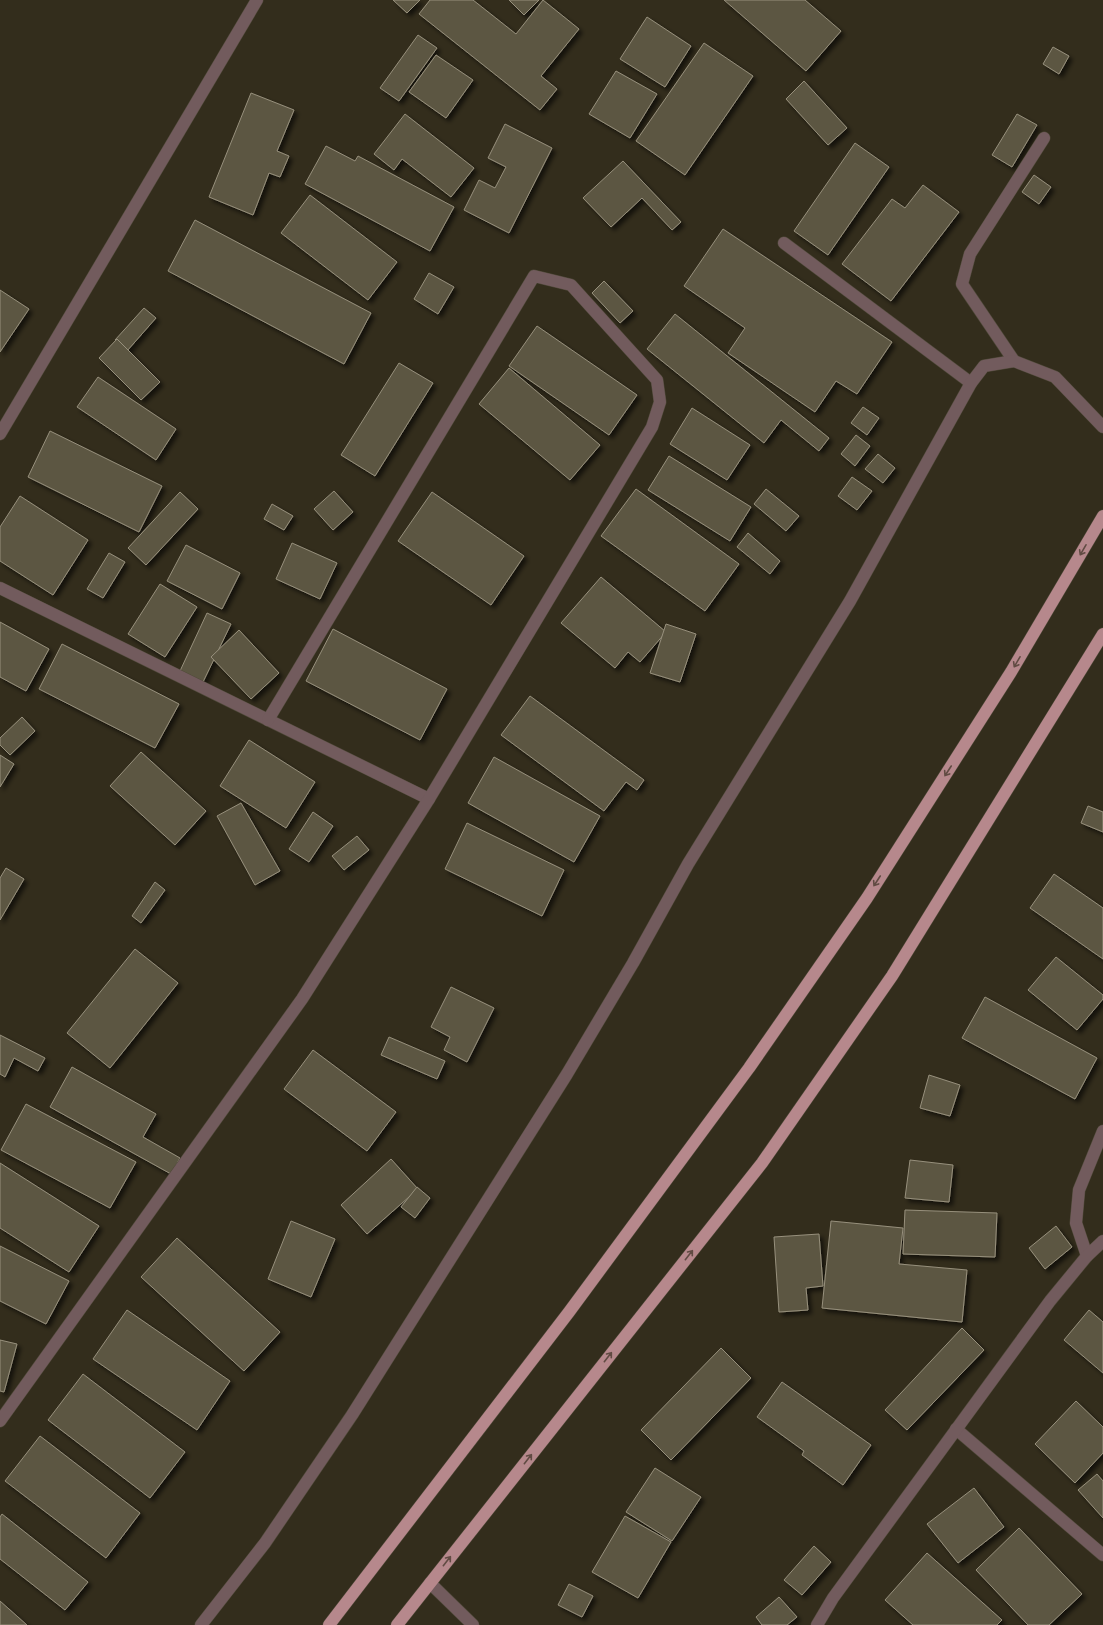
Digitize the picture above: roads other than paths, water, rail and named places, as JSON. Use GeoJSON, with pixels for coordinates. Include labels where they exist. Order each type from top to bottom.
{"type":"FeatureCollection","features":[{"type":"Feature","properties":{"kind":"main road"},"geometry":{"type":"LineString","coordinates":[[329,1625],[569,1312],[749,1068],[884,871],[1011,672],[1103,516]]}},
{"type":"Feature","properties":{"kind":"main road"},"geometry":{"type":"LineString","coordinates":[[398,1625],[762,1163],[892,976],[1103,634]]}},
{"type":"Feature","properties":{"kind":"street"},"geometry":{"type":"LineString","coordinates":[[0,434],[257,0]]}},
{"type":"Feature","properties":{"kind":"street"},"geometry":{"type":"LineString","coordinates":[[1014,361],[962,284],[970,254],[1044,138]]}},
{"type":"Feature","properties":{"kind":"street"},"geometry":{"type":"LineString","coordinates":[[784,243],[971,383]]}},
{"type":"Feature","properties":{"kind":"street"},"geometry":{"type":"LineString","coordinates":[[0,1420],[302,998],[429,799],[652,427],[660,402],[657,380],[571,285],[534,276],[268,720]]}},
{"type":"Feature","properties":{"kind":"street"},"geometry":{"type":"LineString","coordinates":[[201,1625],[265,1544],[352,1415],[567,1074],[633,963],[688,864],[850,601],[971,383],[984,366],[1014,361],[1055,377],[1103,427]]}},
{"type":"Feature","properties":{"kind":"street"},"geometry":{"type":"LineString","coordinates":[[0,588],[429,799]]}},
{"type":"Feature","properties":{"kind":"street"},"geometry":{"type":"LineString","coordinates":[[1087,1256],[1076,1223],[1079,1190],[1103,1132]]}},
{"type":"Feature","properties":{"kind":"street"},"geometry":{"type":"LineString","coordinates":[[817,1625],[833,1598],[1050,1301],[1087,1256],[1103,1241]]}},
{"type":"Feature","properties":{"kind":"street"},"geometry":{"type":"LineString","coordinates":[[956,1429],[1103,1555]]}},
{"type":"Feature","properties":{"kind":"street"},"geometry":{"type":"LineString","coordinates":[[430,1583],[473,1625]]}}]}
